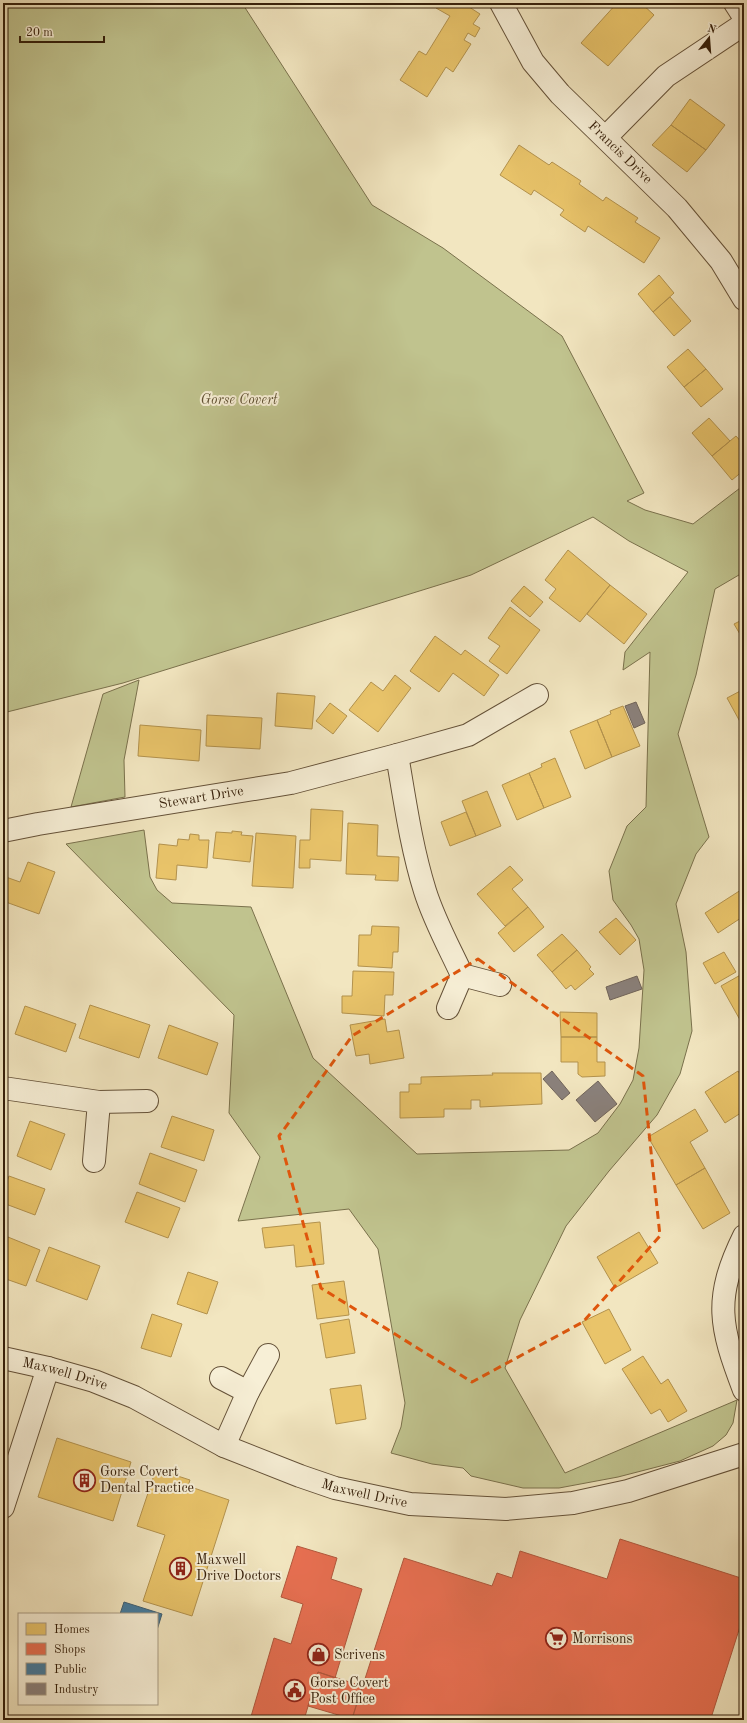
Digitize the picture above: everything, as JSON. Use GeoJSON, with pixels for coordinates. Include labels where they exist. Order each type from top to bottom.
{"type":"FeatureCollection","features":[{"type":"Feature","properties":{"kind":"street","name":"Francis Drive"},"geometry":{"type":"LineString","coordinates":[[501,3],[533,62],[560,94],[606,137],[677,208],[721,261],[744,298]]}},
{"type":"Feature","properties":{"kind":"street"},"geometry":{"type":"LineString","coordinates":[[735,3],[744,17]]}},
{"type":"Feature","properties":{"kind":"street"},"geometry":{"type":"LineString","coordinates":[[606,137],[666,76],[744,24]]}},
{"type":"Feature","properties":{"kind":"street","name":"Stewart Drive"},"geometry":{"type":"LineString","coordinates":[[3,831],[68,818],[291,783],[468,735],[537,695]]}},
{"type":"Feature","properties":{"kind":"street"},"geometry":{"type":"LineString","coordinates":[[397,755],[412,841],[425,892],[440,930],[462,974],[500,985]]}},
{"type":"Feature","properties":{"kind":"street"},"geometry":{"type":"LineString","coordinates":[[448,1008],[462,974]]}},
{"type":"Feature","properties":{"kind":"street"},"geometry":{"type":"LineString","coordinates":[[3,1088],[99,1102],[147,1101]]}},
{"type":"Feature","properties":{"kind":"street"},"geometry":{"type":"LineString","coordinates":[[94,1162],[99,1102]]}},
{"type":"Feature","properties":{"kind":"street"},"geometry":{"type":"LineString","coordinates":[[744,1236],[727,1278],[723,1298],[723,1321],[727,1343],[744,1390]]}},
{"type":"Feature","properties":{"kind":"street"},"geometry":{"type":"LineString","coordinates":[[224,1446],[248,1392],[268,1355]]}},
{"type":"Feature","properties":{"kind":"street","name":"Maxwell Drive"},"geometry":{"type":"LineString","coordinates":[[3,1358],[48,1368],[94,1381],[134,1397],[224,1446],[334,1488],[373,1497],[431,1506],[506,1509],[573,1503],[628,1491],[744,1454]]}},
{"type":"Feature","properties":{"kind":"street"},"geometry":{"type":"LineString","coordinates":[[3,1507],[48,1368]]}},
{"type":"Feature","properties":{"kind":"street"},"geometry":{"type":"LineString","coordinates":[[221,1378],[248,1392]]}},
{"type":"Feature","properties":{"kind":"highlighted area"},"geometry":{"type":"Polygon","coordinates":[[[478,959],[643,1076],[660,1236],[583,1322],[472,1382],[321,1288],[279,1136],[352,1036],[478,959]]]}},
{"type":"Feature","properties":{"kind":"green space","name":"Gorse Covert"},"geometry":{"type":"Polygon","coordinates":[[[3,3],[242,3],[372,205],[443,248],[562,336],[644,493],[627,501],[645,510],[693,524],[744,485],[744,572],[715,589],[696,675],[678,734],[709,837],[696,854],[676,904],[686,952],[692,1031],[680,1074],[657,1115],[609,1171],[566,1226],[520,1320],[505,1368],[565,1473],[737,1400],[733,1423],[726,1435],[713,1446],[680,1461],[618,1477],[559,1488],[523,1488],[471,1476],[463,1468],[432,1464],[391,1453],[401,1427],[405,1403],[378,1249],[349,1209],[238,1221],[260,1157],[229,1113],[234,1015],[66,844],[144,830],[150,877],[157,890],[172,903],[251,907],[313,1058],[417,1154],[569,1150],[598,1133],[620,1104],[633,1080],[639,1048],[644,970],[639,939],[613,900],[609,871],[627,826],[646,807],[650,652],[623,670],[625,652],[688,572],[629,541],[593,517],[471,575],[123,683],[3,713],[3,3]]]}},
{"type":"Feature","properties":{"kind":"green space"},"geometry":{"type":"Polygon","coordinates":[[[139,680],[124,760],[125,797],[71,807],[103,694],[139,680]]]}},
{"type":"Feature","properties":{"kind":"building: Homes"},"geometry":{"type":"Polygon","coordinates":[[[439,3],[463,3],[480,14],[473,24],[480,28],[475,37],[468,33],[464,40],[471,44],[453,72],[446,67],[427,97],[400,80],[419,51],[426,55],[450,16],[436,8],[439,3]]]}},
{"type":"Feature","properties":{"kind":"building: Homes"},"geometry":{"type":"Polygon","coordinates":[[[617,3],[641,3],[654,15],[608,66],[581,43],[617,3]]]}},
{"type":"Feature","properties":{"kind":"building: Homes"},"geometry":{"type":"Polygon","coordinates":[[[690,99],[725,125],[706,150],[671,125],[690,99]]]}},
{"type":"Feature","properties":{"kind":"building: Homes"},"geometry":{"type":"Polygon","coordinates":[[[671,125],[706,150],[687,172],[652,145],[671,125]]]}},
{"type":"Feature","properties":{"kind":"building: Homes"},"geometry":{"type":"Polygon","coordinates":[[[519,145],[549,165],[552,162],[581,181],[579,184],[603,201],[606,197],[638,218],[635,222],[660,238],[644,263],[588,226],[585,232],[560,215],[564,210],[534,190],[531,195],[500,175],[519,145]]]}},
{"type":"Feature","properties":{"kind":"building: Homes"},"geometry":{"type":"Polygon","coordinates":[[[659,275],[674,293],[653,312],[638,294],[659,275]]]}},
{"type":"Feature","properties":{"kind":"building: Homes"},"geometry":{"type":"Polygon","coordinates":[[[670,297],[691,321],[674,336],[653,312],[670,297]]]}},
{"type":"Feature","properties":{"kind":"building: Homes"},"geometry":{"type":"Polygon","coordinates":[[[688,349],[706,369],[684,387],[667,367],[688,349]]]}},
{"type":"Feature","properties":{"kind":"building: Homes"},"geometry":{"type":"Polygon","coordinates":[[[706,369],[723,389],[701,407],[684,387],[706,369]]]}},
{"type":"Feature","properties":{"kind":"building: Homes"},"geometry":{"type":"Polygon","coordinates":[[[709,418],[730,441],[712,456],[692,433],[709,418]]]}},
{"type":"Feature","properties":{"kind":"building: Homes"},"geometry":{"type":"Polygon","coordinates":[[[736,436],[744,445],[744,470],[732,480],[712,456],[736,436]]]}},
{"type":"Feature","properties":{"kind":"building: Homes"},"geometry":{"type":"Polygon","coordinates":[[[568,550],[610,585],[580,622],[549,598],[556,589],[545,580],[568,550]]]}},
{"type":"Feature","properties":{"kind":"building: Homes"},"geometry":{"type":"Polygon","coordinates":[[[610,585],[647,614],[624,644],[587,614],[610,585]]]}},
{"type":"Feature","properties":{"kind":"building: Homes"},"geometry":{"type":"Polygon","coordinates":[[[524,586],[543,602],[530,617],[511,601],[524,586]]]}},
{"type":"Feature","properties":{"kind":"building: Homes"},"geometry":{"type":"Polygon","coordinates":[[[510,607],[540,630],[507,674],[489,661],[500,646],[488,638],[510,607]]]}},
{"type":"Feature","properties":{"kind":"building: Homes"},"geometry":{"type":"Polygon","coordinates":[[[744,619],[744,641],[734,624],[744,619]]]}},
{"type":"Feature","properties":{"kind":"building: Homes"},"geometry":{"type":"Polygon","coordinates":[[[435,636],[461,655],[465,650],[499,675],[484,696],[453,673],[439,692],[410,671],[435,636]]]}},
{"type":"Feature","properties":{"kind":"building: Homes"},"geometry":{"type":"Polygon","coordinates":[[[395,675],[411,688],[378,732],[349,710],[371,682],[383,691],[395,675]]]}},
{"type":"Feature","properties":{"kind":"building: Homes"},"geometry":{"type":"Polygon","coordinates":[[[744,689],[744,729],[727,698],[744,689]]]}},
{"type":"Feature","properties":{"kind":"building: Homes"},"geometry":{"type":"Polygon","coordinates":[[[277,693],[315,696],[312,729],[275,726],[277,693]]]}},
{"type":"Feature","properties":{"kind":"building: Homes"},"geometry":{"type":"Polygon","coordinates":[[[330,703],[347,716],[333,734],[316,721],[330,703]]]}},
{"type":"Feature","properties":{"kind":"building: Homes"},"geometry":{"type":"Polygon","coordinates":[[[623,706],[640,746],[612,757],[597,720],[611,714],[610,711],[623,706]]]}},
{"type":"Feature","properties":{"kind":"building: Homes"},"geometry":{"type":"Polygon","coordinates":[[[207,715],[262,718],[260,749],[206,746],[207,715]]]}},
{"type":"Feature","properties":{"kind":"building: Homes"},"geometry":{"type":"Polygon","coordinates":[[[597,720],[612,757],[585,769],[570,731],[597,720]]]}},
{"type":"Feature","properties":{"kind":"building: Homes"},"geometry":{"type":"Polygon","coordinates":[[[140,725],[201,730],[199,761],[138,756],[140,725]]]}},
{"type":"Feature","properties":{"kind":"building: Homes"},"geometry":{"type":"Polygon","coordinates":[[[555,758],[571,797],[544,808],[529,773],[542,767],[541,764],[555,758]]]}},
{"type":"Feature","properties":{"kind":"building: Homes"},"geometry":{"type":"Polygon","coordinates":[[[529,773],[544,808],[517,820],[502,785],[529,773]]]}},
{"type":"Feature","properties":{"kind":"building: Homes"},"geometry":{"type":"Polygon","coordinates":[[[487,791],[501,826],[476,836],[462,801],[487,791]]]}},
{"type":"Feature","properties":{"kind":"building: Homes"},"geometry":{"type":"Polygon","coordinates":[[[311,809],[343,811],[341,861],[310,859],[310,868],[299,868],[300,840],[310,840],[311,809]]]}},
{"type":"Feature","properties":{"kind":"building: Homes"},"geometry":{"type":"Polygon","coordinates":[[[466,812],[476,836],[450,846],[441,822],[466,812]]]}},
{"type":"Feature","properties":{"kind":"building: Homes"},"geometry":{"type":"Polygon","coordinates":[[[348,823],[378,825],[377,856],[399,857],[398,881],[375,880],[376,875],[346,874],[348,823]]]}},
{"type":"Feature","properties":{"kind":"building: Homes"},"geometry":{"type":"Polygon","coordinates":[[[232,831],[242,832],[241,835],[253,836],[250,862],[213,858],[216,832],[232,833],[232,831]]]}},
{"type":"Feature","properties":{"kind":"building: Homes"},"geometry":{"type":"Polygon","coordinates":[[[256,833],[296,836],[293,888],[252,886],[256,833]]]}},
{"type":"Feature","properties":{"kind":"building: Homes"},"geometry":{"type":"Polygon","coordinates":[[[190,834],[199,835],[199,840],[209,840],[207,868],[177,865],[176,880],[156,878],[159,844],[177,846],[178,839],[189,840],[190,834]]]}},
{"type":"Feature","properties":{"kind":"building: Homes"},"geometry":{"type":"Polygon","coordinates":[[[28,862],[55,872],[39,914],[3,901],[3,876],[20,882],[28,862]]]}},
{"type":"Feature","properties":{"kind":"building: Homes"},"geometry":{"type":"Polygon","coordinates":[[[510,866],[523,880],[512,889],[528,907],[505,926],[477,894],[510,866]]]}},
{"type":"Feature","properties":{"kind":"building: Homes"},"geometry":{"type":"Polygon","coordinates":[[[744,888],[744,916],[718,933],[705,913],[744,888]]]}},
{"type":"Feature","properties":{"kind":"building: Homes"},"geometry":{"type":"Polygon","coordinates":[[[528,907],[544,927],[514,952],[498,933],[528,907]]]}},
{"type":"Feature","properties":{"kind":"building: Homes"},"geometry":{"type":"Polygon","coordinates":[[[616,918],[636,940],[620,955],[599,932],[616,918]]]}},
{"type":"Feature","properties":{"kind":"building: Homes"},"geometry":{"type":"Polygon","coordinates":[[[372,926],[399,927],[398,952],[393,952],[392,968],[358,966],[359,935],[371,935],[372,926]]]}},
{"type":"Feature","properties":{"kind":"building: Homes"},"geometry":{"type":"Polygon","coordinates":[[[562,934],[577,950],[552,972],[537,955],[562,934]]]}},
{"type":"Feature","properties":{"kind":"building: Homes"},"geometry":{"type":"Polygon","coordinates":[[[577,950],[591,967],[589,969],[594,974],[575,990],[571,985],[566,989],[552,972],[577,950]]]}},
{"type":"Feature","properties":{"kind":"building: Homes"},"geometry":{"type":"Polygon","coordinates":[[[724,952],[736,972],[715,984],[703,963],[724,952]]]}},
{"type":"Feature","properties":{"kind":"building: Homes"},"geometry":{"type":"Polygon","coordinates":[[[353,971],[394,972],[393,995],[385,995],[384,1016],[342,1013],[342,996],[352,996],[353,971]]]}},
{"type":"Feature","properties":{"kind":"building: Homes"},"geometry":{"type":"Polygon","coordinates":[[[744,973],[744,1027],[721,986],[744,973]]]}},
{"type":"Feature","properties":{"kind":"building: Homes"},"geometry":{"type":"Polygon","coordinates":[[[90,1005],[150,1025],[139,1058],[79,1038],[90,1005]]]}},
{"type":"Feature","properties":{"kind":"building: Homes"},"geometry":{"type":"Polygon","coordinates":[[[25,1006],[76,1024],[66,1052],[15,1034],[25,1006]]]}},
{"type":"Feature","properties":{"kind":"building: Homes"},"geometry":{"type":"Polygon","coordinates":[[[560,1012],[597,1013],[597,1037],[561,1037],[560,1012]]]}},
{"type":"Feature","properties":{"kind":"building: Homes"},"geometry":{"type":"Polygon","coordinates":[[[385,1019],[387,1032],[399,1030],[404,1058],[370,1064],[369,1054],[356,1056],[350,1025],[385,1019]]]}},
{"type":"Feature","properties":{"kind":"building: Homes"},"geometry":{"type":"Polygon","coordinates":[[[169,1025],[218,1043],[207,1075],[158,1058],[169,1025]]]}},
{"type":"Feature","properties":{"kind":"building: Homes"},"geometry":{"type":"Polygon","coordinates":[[[561,1037],[597,1037],[597,1062],[605,1062],[605,1076],[582,1077],[578,1074],[578,1062],[561,1062],[561,1037]]]}},
{"type":"Feature","properties":{"kind":"building: Homes"},"geometry":{"type":"Polygon","coordinates":[[[738,1071],[744,1081],[744,1111],[725,1123],[705,1092],[738,1071]]]}},
{"type":"Feature","properties":{"kind":"building: Homes"},"geometry":{"type":"Polygon","coordinates":[[[492,1073],[541,1073],[542,1104],[480,1107],[480,1100],[471,1100],[471,1109],[444,1109],[444,1117],[400,1118],[400,1092],[409,1092],[409,1084],[421,1084],[421,1077],[493,1075],[492,1073]]]}},
{"type":"Feature","properties":{"kind":"building: Homes"},"geometry":{"type":"Polygon","coordinates":[[[695,1109],[708,1131],[690,1142],[705,1168],[676,1185],[648,1137],[695,1109]]]}},
{"type":"Feature","properties":{"kind":"building: Homes"},"geometry":{"type":"Polygon","coordinates":[[[172,1116],[214,1130],[204,1161],[161,1147],[172,1116]]]}},
{"type":"Feature","properties":{"kind":"building: Homes"},"geometry":{"type":"Polygon","coordinates":[[[30,1121],[65,1134],[51,1170],[17,1156],[30,1121]]]}},
{"type":"Feature","properties":{"kind":"building: Homes"},"geometry":{"type":"Polygon","coordinates":[[[150,1153],[197,1170],[185,1202],[139,1184],[150,1153]]]}},
{"type":"Feature","properties":{"kind":"building: Homes"},"geometry":{"type":"Polygon","coordinates":[[[705,1168],[730,1213],[703,1229],[676,1185],[705,1168]]]}},
{"type":"Feature","properties":{"kind":"building: Homes"},"geometry":{"type":"Polygon","coordinates":[[[9,1176],[45,1189],[35,1215],[3,1203],[3,1192],[9,1176]]]}},
{"type":"Feature","properties":{"kind":"building: Homes"},"geometry":{"type":"Polygon","coordinates":[[[137,1192],[180,1208],[168,1238],[125,1222],[137,1192]]]}},
{"type":"Feature","properties":{"kind":"building: Homes"},"geometry":{"type":"Polygon","coordinates":[[[320,1222],[324,1264],[296,1267],[294,1245],[265,1248],[262,1228],[320,1222]]]}},
{"type":"Feature","properties":{"kind":"building: Homes"},"geometry":{"type":"Polygon","coordinates":[[[639,1232],[658,1263],[615,1288],[597,1257],[639,1232]]]}},
{"type":"Feature","properties":{"kind":"building: Homes"},"geometry":{"type":"Polygon","coordinates":[[[3,1235],[40,1250],[26,1286],[3,1278],[3,1235]]]}},
{"type":"Feature","properties":{"kind":"building: Homes"},"geometry":{"type":"Polygon","coordinates":[[[49,1247],[100,1266],[87,1300],[36,1281],[49,1247]]]}},
{"type":"Feature","properties":{"kind":"building: Homes"},"geometry":{"type":"Polygon","coordinates":[[[188,1272],[218,1282],[207,1314],[177,1304],[188,1272]]]}},
{"type":"Feature","properties":{"kind":"building: Homes"},"geometry":{"type":"Polygon","coordinates":[[[344,1281],[349,1315],[317,1319],[312,1285],[344,1281]]]}},
{"type":"Feature","properties":{"kind":"building: Homes"},"geometry":{"type":"Polygon","coordinates":[[[609,1309],[631,1350],[605,1364],[582,1322],[609,1309]]]}},
{"type":"Feature","properties":{"kind":"building: Homes"},"geometry":{"type":"Polygon","coordinates":[[[152,1314],[182,1324],[171,1357],[141,1348],[152,1314]]]}},
{"type":"Feature","properties":{"kind":"building: Homes"},"geometry":{"type":"Polygon","coordinates":[[[349,1319],[355,1353],[326,1358],[320,1324],[349,1319]]]}},
{"type":"Feature","properties":{"kind":"building: Homes"},"geometry":{"type":"Polygon","coordinates":[[[643,1356],[661,1384],[668,1379],[687,1411],[668,1422],[660,1409],[651,1414],[622,1369],[643,1356]]]}},
{"type":"Feature","properties":{"kind":"building: Homes"},"geometry":{"type":"Polygon","coordinates":[[[361,1385],[366,1419],[336,1424],[330,1389],[361,1385]]]}},
{"type":"Feature","properties":{"kind":"building: Homes","name":"Gorse Covert Dental Practice"},"geometry":{"type":"Polygon","coordinates":[[[57,1438],[131,1462],[113,1521],[38,1497],[57,1438]]]}},
{"type":"Feature","properties":{"kind":"building: Homes","name":"Maxwell Drive Doctors"},"geometry":{"type":"Polygon","coordinates":[[[156,1469],[190,1480],[188,1486],[229,1500],[192,1616],[143,1601],[165,1535],[137,1526],[156,1469]]]}},
{"type":"Feature","properties":{"kind":"building: Shops","name":"Morrisons"},"geometry":{"type":"Polygon","coordinates":[[[620,1539],[744,1579],[744,1614],[711,1718],[718,1720],[352,1719],[404,1558],[492,1586],[497,1573],[512,1578],[520,1551],[607,1579],[620,1539]]]}},
{"type":"Feature","properties":{"kind":"building: Shops"},"geometry":{"type":"Polygon","coordinates":[[[297,1546],[337,1558],[331,1579],[362,1589],[335,1678],[318,1672],[304,1720],[250,1720],[274,1638],[291,1644],[303,1604],[281,1597],[297,1546]]]}},
{"type":"Feature","properties":{"kind":"building: Shops"},"geometry":{"type":"Polygon","coordinates":[[[318,1672],[362,1686],[352,1719],[308,1706],[318,1672]]]}},
{"type":"Feature","properties":{"kind":"building: Public"},"geometry":{"type":"Polygon","coordinates":[[[124,1602],[162,1614],[158,1627],[158,1613],[120,1613],[124,1602]]]}},
{"type":"Feature","properties":{"kind":"building: Industry"},"geometry":{"type":"Polygon","coordinates":[[[636,702],[645,723],[634,728],[625,706],[636,702]]]}},
{"type":"Feature","properties":{"kind":"building: Industry"},"geometry":{"type":"Polygon","coordinates":[[[637,976],[642,989],[610,1000],[606,987],[637,976]]]}},
{"type":"Feature","properties":{"kind":"building: Industry"},"geometry":{"type":"Polygon","coordinates":[[[552,1071],[570,1093],[562,1100],[543,1079],[552,1071]]]}},
{"type":"Feature","properties":{"kind":"building: Industry"},"geometry":{"type":"Polygon","coordinates":[[[598,1081],[617,1104],[595,1122],[576,1100],[598,1081]]]}},
{"type":"Feature","properties":{"kind":"place","name":"Gorse Covert Dental Practice"},"geometry":{"type":"Point","coordinates":[84,1480]}},
{"type":"Feature","properties":{"kind":"place","name":"Maxwell Drive Doctors"},"geometry":{"type":"Point","coordinates":[181,1568]}},
{"type":"Feature","properties":{"kind":"place","name":"Morrisons"},"geometry":{"type":"Point","coordinates":[557,1639]}},
{"type":"Feature","properties":{"kind":"place","name":"Scrivens"},"geometry":{"type":"Point","coordinates":[319,1655]}},
{"type":"Feature","properties":{"kind":"place","name":"Gorse Covert Post Office"},"geometry":{"type":"Point","coordinates":[295,1691]}}]}
